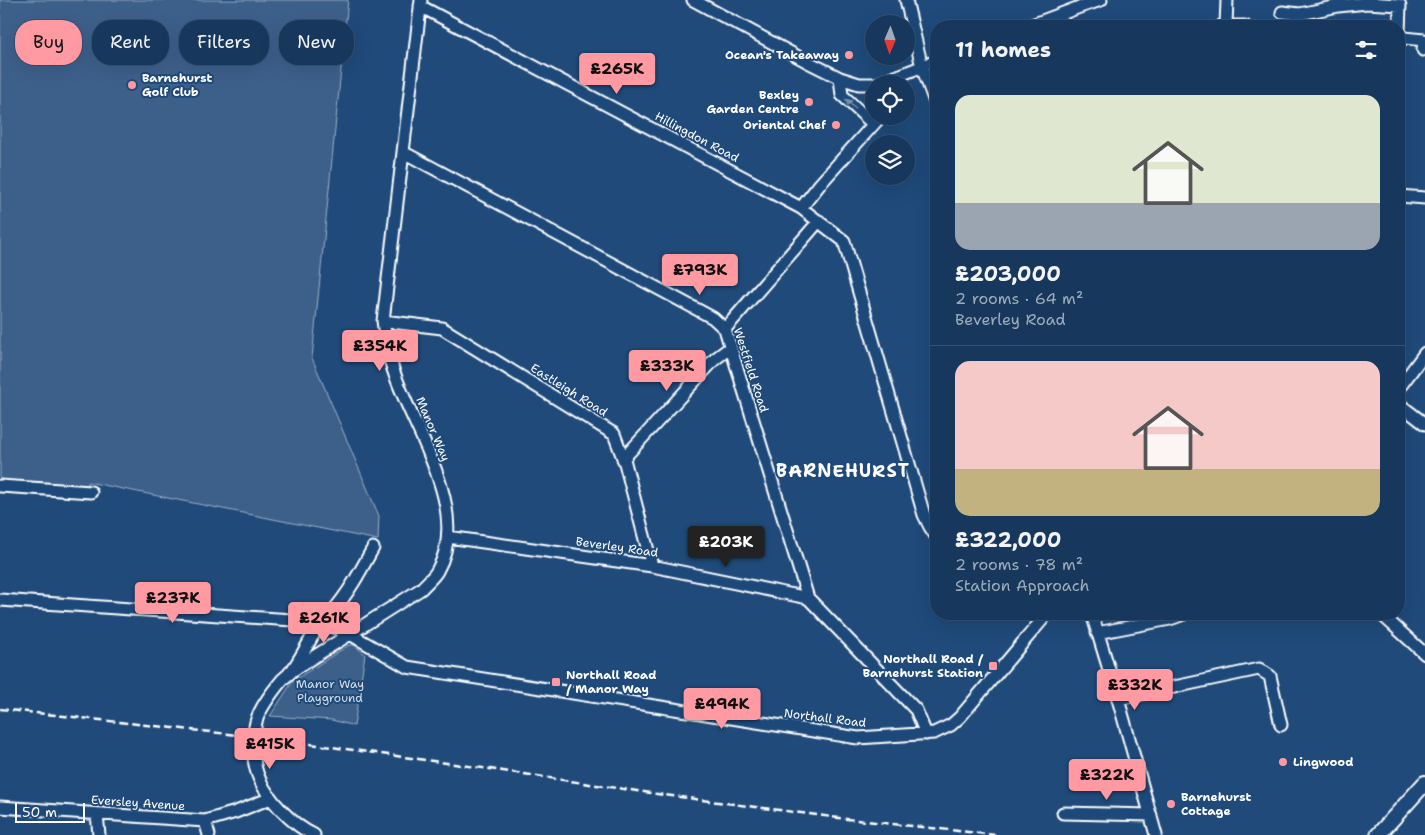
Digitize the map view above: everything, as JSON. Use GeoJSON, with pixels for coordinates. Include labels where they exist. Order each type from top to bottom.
{"type":"FeatureCollection","features":[{"type":"Feature","properties":{"kind":"main road"},"geometry":{"type":"LineString","coordinates":[[1380,832],[1425,782]]}},
{"type":"Feature","properties":{"kind":"street"},"geometry":{"type":"LineString","coordinates":[[693,0],[840,78],[865,84]]}},
{"type":"Feature","properties":{"kind":"street"},"geometry":{"type":"LineString","coordinates":[[906,0],[922,67],[930,89]]}},
{"type":"Feature","properties":{"kind":"street"},"geometry":{"type":"LineString","coordinates":[[1045,20],[1101,0]]}},
{"type":"Feature","properties":{"kind":"street"},"geometry":{"type":"LineString","coordinates":[[1224,20],[1227,0]]}},
{"type":"Feature","properties":{"kind":"street"},"geometry":{"type":"LineString","coordinates":[[1282,12],[1300,14],[1367,2],[1400,5],[1399,20]]}},
{"type":"Feature","properties":{"kind":"street","name":"Manor Way"},"geometry":{"type":"LineString","coordinates":[[290,672],[422,589],[436,572],[445,552],[448,537],[445,501],[437,474],[392,367],[386,342],[384,321],[421,3]]}},
{"type":"Feature","properties":{"kind":"street","name":"Hillingdon Road"},"geometry":{"type":"LineString","coordinates":[[421,3],[801,208],[820,221]]}},
{"type":"Feature","properties":{"kind":"street"},"geometry":{"type":"LineString","coordinates":[[1405,38],[1424,40],[1423,50]]}},
{"type":"Feature","properties":{"kind":"street"},"geometry":{"type":"LineString","coordinates":[[905,75],[930,64]]}},
{"type":"Feature","properties":{"kind":"street"},"geometry":{"type":"LineString","coordinates":[[840,78],[842,95],[865,111]]}},
{"type":"Feature","properties":{"kind":"street"},"geometry":{"type":"LineString","coordinates":[[801,208],[873,125]]}},
{"type":"Feature","properties":{"kind":"street","name":"Westfield Road"},"geometry":{"type":"LineString","coordinates":[[403,152],[713,318],[725,328],[808,598]]}},
{"type":"Feature","properties":{"kind":"street"},"geometry":{"type":"LineString","coordinates":[[1405,196],[1425,198]]}},
{"type":"Feature","properties":{"kind":"street"},"geometry":{"type":"LineString","coordinates":[[725,328],[820,221],[844,241],[924,515],[930,527]]}},
{"type":"Feature","properties":{"kind":"street","name":"Eastleigh Road"},"geometry":{"type":"LineString","coordinates":[[384,321],[442,328],[614,434],[623,459],[652,566]]}},
{"type":"Feature","properties":{"kind":"street"},"geometry":{"type":"LineString","coordinates":[[623,459],[715,359],[731,347]]}},
{"type":"Feature","properties":{"kind":"street"},"geometry":{"type":"LineString","coordinates":[[1405,380],[1425,353]]}},
{"type":"Feature","properties":{"kind":"street"},"geometry":{"type":"LineString","coordinates":[[1405,409],[1425,424]]}},
{"type":"Feature","properties":{"kind":"street"},"geometry":{"type":"LineString","coordinates":[[0,486],[91,492]]}},
{"type":"Feature","properties":{"kind":"street","name":"Beverley Road"},"geometry":{"type":"LineString","coordinates":[[448,537],[652,566],[808,598]]}},
{"type":"Feature","properties":{"kind":"street"},"geometry":{"type":"LineString","coordinates":[[314,835],[306,831],[284,812],[271,798],[259,779],[254,748],[256,720],[322,622],[332,612],[355,580],[373,548]]}},
{"type":"Feature","properties":{"kind":"street"},"geometry":{"type":"LineString","coordinates":[[808,598],[916,710],[926,734]]}},
{"type":"Feature","properties":{"kind":"street","name":"Northall Road"},"geometry":{"type":"LineString","coordinates":[[0,600],[322,622],[350,634],[407,667],[858,738],[926,734],[951,725],[960,717],[1042,620]]}},
{"type":"Feature","properties":{"kind":"street"},"geometry":{"type":"LineString","coordinates":[[1094,620],[1155,831]]}},
{"type":"Feature","properties":{"kind":"street"},"geometry":{"type":"LineString","coordinates":[[1098,633],[1165,620]]}},
{"type":"Feature","properties":{"kind":"street"},"geometry":{"type":"LineString","coordinates":[[1387,620],[1425,654]]}},
{"type":"Feature","properties":{"kind":"street"},"geometry":{"type":"LineString","coordinates":[[1118,699],[1259,669],[1270,676],[1281,725]]}},
{"type":"Feature","properties":{"kind":"street","name":"Eversley Avenue"},"geometry":{"type":"LineString","coordinates":[[0,807],[205,821],[236,812],[271,798]]}},
{"type":"Feature","properties":{"kind":"street"},"geometry":{"type":"LineString","coordinates":[[1063,813],[1151,815]]}},
{"type":"Feature","properties":{"kind":"street"},"geometry":{"type":"LineString","coordinates":[[97,814],[99,835]]}},
{"type":"Feature","properties":{"kind":"street"},"geometry":{"type":"LineString","coordinates":[[205,821],[209,835]]}},
{"type":"Feature","properties":{"kind":"green space"},"geometry":{"type":"Polygon","coordinates":[[[0,0],[348,0],[346,20],[279,20],[279,65],[341,65],[312,358],[379,516],[378,540],[88,482],[88,485],[0,480],[0,0]]]}},
{"type":"Feature","properties":{"kind":"green space","name":"Manor Way Playground"},"geometry":{"type":"Polygon","coordinates":[[[349,645],[354,645],[365,654],[354,726],[332,720],[270,716],[293,681],[349,645]]]}},
{"type":"Feature","properties":{"kind":"railway"},"geometry":{"type":"LineString","coordinates":[[0,709],[274,739],[657,794],[847,819],[996,835]]}},
{"type":"Feature","properties":{"kind":"place","name":"Ocean's Takeaway"},"geometry":{"type":"Point","coordinates":[849,55]}},
{"type":"Feature","properties":{"kind":"place","name":"Barnehurst Golf Club"},"geometry":{"type":"Point","coordinates":[132,85]}},
{"type":"Feature","properties":{"kind":"place","name":"Bexley Garden Centre"},"geometry":{"type":"Point","coordinates":[809,102]}},
{"type":"Feature","properties":{"kind":"place","name":"Oriental Chef"},"geometry":{"type":"Point","coordinates":[836,125]}},
{"type":"Feature","properties":{"kind":"place","name":"Northall Road / Barnehurst Station"},"geometry":{"type":"Point","coordinates":[993,666]}},
{"type":"Feature","properties":{"kind":"place","name":"Northall Road / Manor Way"},"geometry":{"type":"Point","coordinates":[556,682]}},
{"type":"Feature","properties":{"kind":"place","name":"Lingwood"},"geometry":{"type":"Point","coordinates":[1283,762]}},
{"type":"Feature","properties":{"kind":"place","name":"Barnehurst Cottage"},"geometry":{"type":"Point","coordinates":[1171,804]}},
{"type":"Feature","properties":{"kind":"district","name":"BARNEHURST"},"geometry":{"type":"Point","coordinates":[843,471]}}]}
